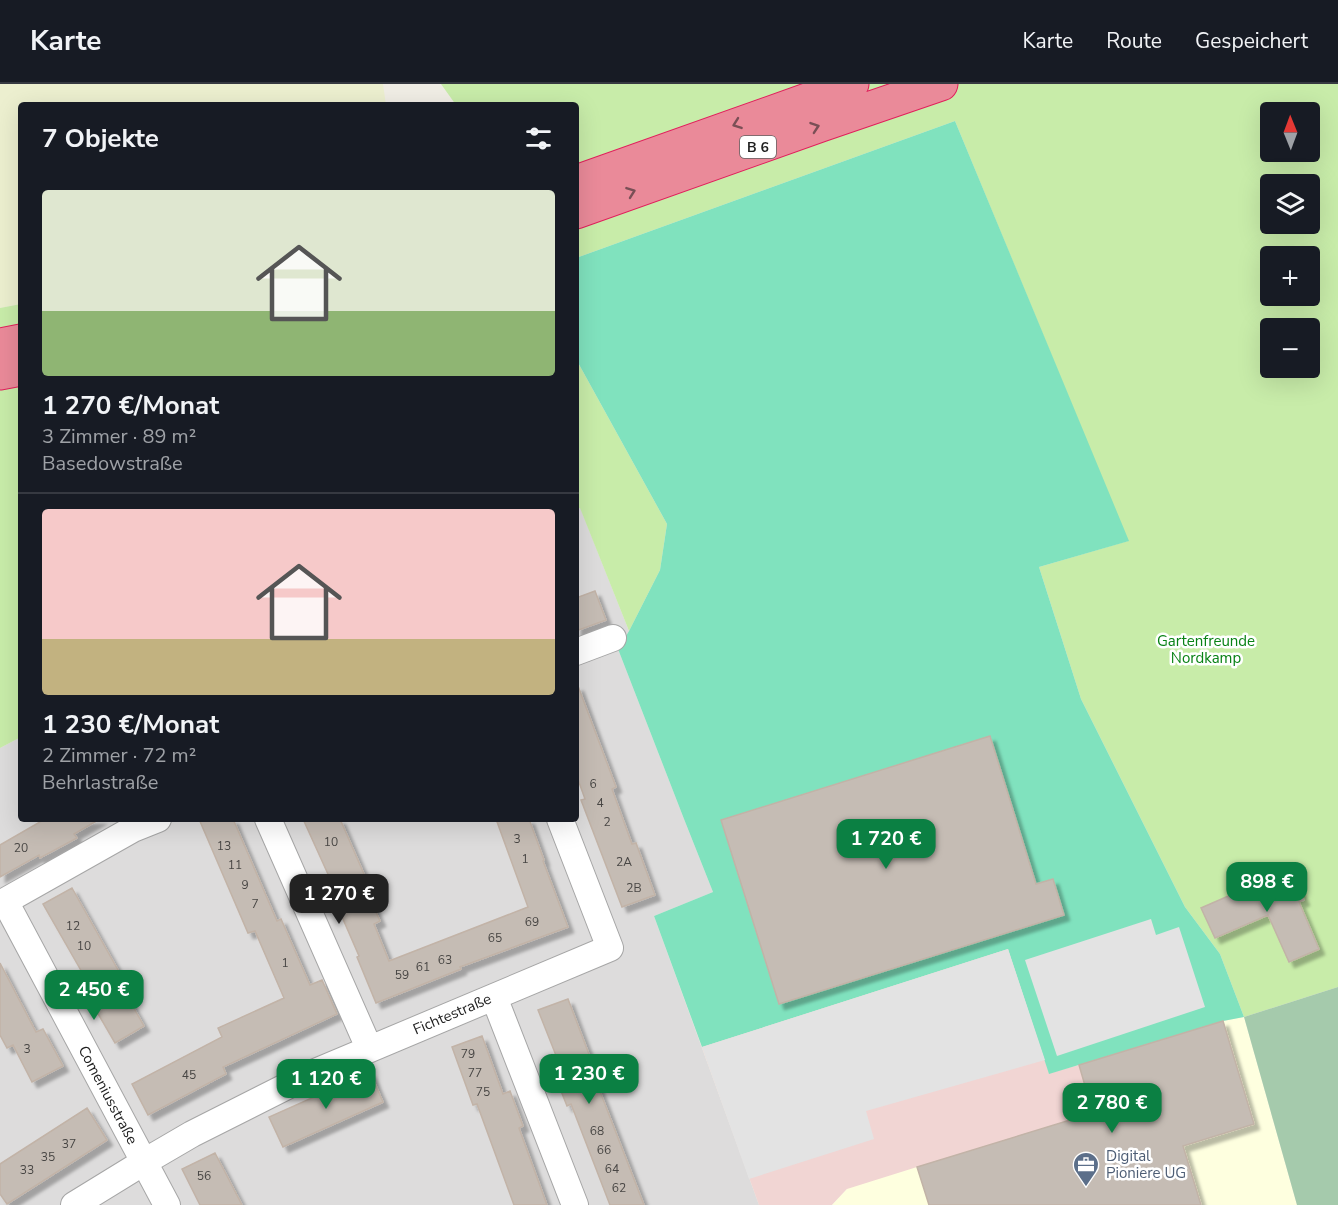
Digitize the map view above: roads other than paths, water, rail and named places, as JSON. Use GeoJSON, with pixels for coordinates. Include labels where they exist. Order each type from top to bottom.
{"type":"FeatureCollection","features":[{"type":"Feature","properties":{"kind":"highway","name":"B 6"},"geometry":{"type":"LineString","coordinates":[[579,181],[852,84]]}},
{"type":"Feature","properties":{"kind":"highway","name":"B 6"},"geometry":{"type":"LineString","coordinates":[[579,211],[941,84]]}},
{"type":"Feature","properties":{"kind":"highway"},"geometry":{"type":"LineString","coordinates":[[0,345],[18,342]]}},
{"type":"Feature","properties":{"kind":"highway"},"geometry":{"type":"LineString","coordinates":[[0,373],[18,370]]}},
{"type":"Feature","properties":{"kind":"street"},"geometry":{"type":"LineString","coordinates":[[579,651],[613,638]]}},
{"type":"Feature","properties":{"kind":"street","name":"Comeniusstraße"},"geometry":{"type":"LineString","coordinates":[[150,822],[133,829],[3,902],[166,1205]]}},
{"type":"Feature","properties":{"kind":"street"},"geometry":{"type":"LineString","coordinates":[[269,822],[369,1048]]}},
{"type":"Feature","properties":{"kind":"street","name":"Fichtestraße"},"geometry":{"type":"LineString","coordinates":[[74,1205],[192,1134],[313,1073],[610,948],[561,822]]}},
{"type":"Feature","properties":{"kind":"street"},"geometry":{"type":"LineString","coordinates":[[494,997],[575,1205]]}},
{"type":"Feature","properties":{"kind":"place","name":"Digital Pioniere UG"},"geometry":{"type":"Point","coordinates":[1086,1188]}},
{"type":"Feature","properties":{"kind":"park label","name":"Gartenfreunde Nordkamp"},"geometry":{"type":"Point","coordinates":[1206,650]}}]}
